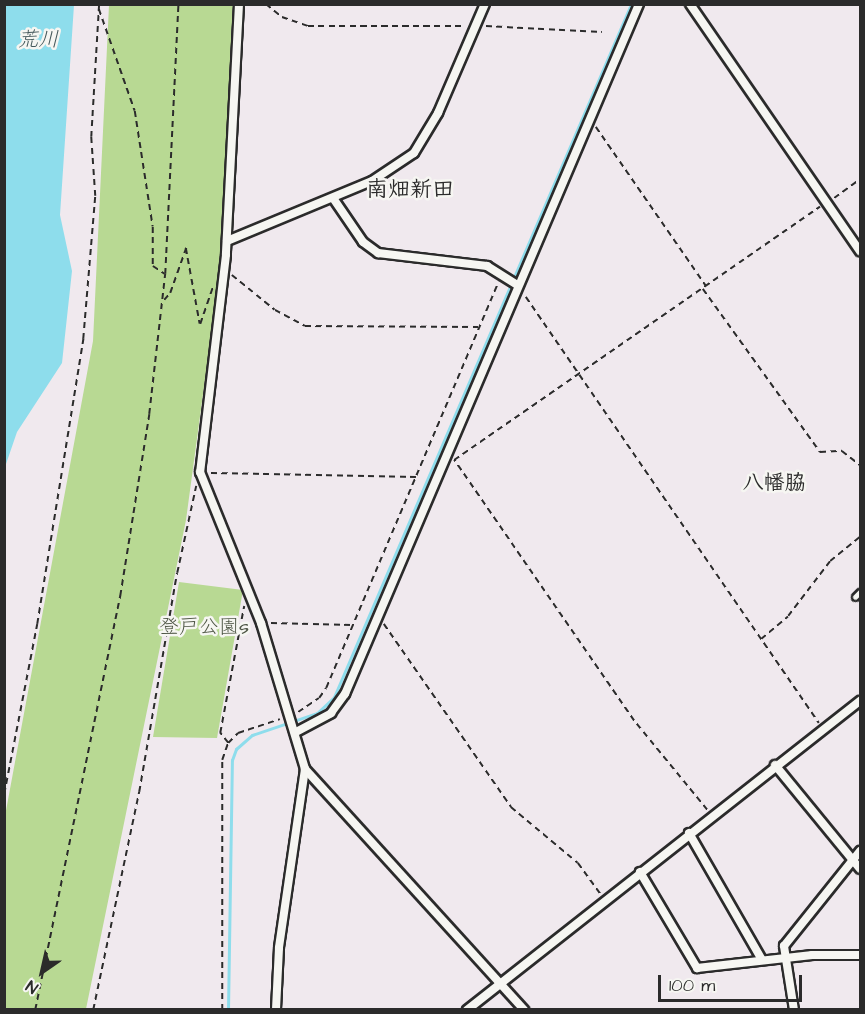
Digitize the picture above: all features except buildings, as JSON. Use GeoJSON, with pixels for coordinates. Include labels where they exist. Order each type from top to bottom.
{"type":"FeatureCollection","features":[{"type":"Feature","properties":{"kind":"street"},"geometry":{"type":"LineString","coordinates":[[239,4],[225,269],[200,472],[261,623],[296,732],[305,769],[279,948],[276,1010]]}},
{"type":"Feature","properties":{"kind":"street"},"geometry":{"type":"LineString","coordinates":[[227,242],[372,181],[414,153],[438,113],[485,4]]}},
{"type":"Feature","properties":{"kind":"street"},"geometry":{"type":"LineString","coordinates":[[296,732],[321,721],[338,705],[379,615],[516,284],[639,4]]}},
{"type":"Feature","properties":{"kind":"street"},"geometry":{"type":"LineString","coordinates":[[690,4],[861,251]]}},
{"type":"Feature","properties":{"kind":"street"},"geometry":{"type":"LineString","coordinates":[[333,198],[363,242],[378,253],[487,266],[516,284]]}},
{"type":"Feature","properties":{"kind":"street"},"geometry":{"type":"LineString","coordinates":[[467,1010],[499,982],[775,765],[823,728],[859,705]]}},
{"type":"Feature","properties":{"kind":"street"},"geometry":{"type":"LineString","coordinates":[[775,765],[851,862],[861,869]]}},
{"type":"Feature","properties":{"kind":"street"},"geometry":{"type":"LineString","coordinates":[[305,769],[524,1010]]}},
{"type":"Feature","properties":{"kind":"street"},"geometry":{"type":"LineString","coordinates":[[689,833],[762,960]]}},
{"type":"Feature","properties":{"kind":"street"},"geometry":{"type":"LineString","coordinates":[[794,1010],[784,958],[786,942],[861,851]]}},
{"type":"Feature","properties":{"kind":"street"},"geometry":{"type":"LineString","coordinates":[[640,872],[697,968],[784,958],[861,955]]}},
{"type":"Feature","properties":{"kind":"lane"},"geometry":{"type":"LineString","coordinates":[[855,597],[861,592]]}},
{"type":"Feature","properties":{"kind":"path"},"geometry":{"type":"LineString","coordinates":[[35,1010],[120,596],[163,300],[178,4]]}},
{"type":"Feature","properties":{"kind":"path"},"geometry":{"type":"LineString","coordinates":[[266,4],[282,18],[308,26],[475,26],[602,33]]}},
{"type":"Feature","properties":{"kind":"path"},"geometry":{"type":"LineString","coordinates":[[99,6],[135,111],[153,227],[153,266],[165,274]]}},
{"type":"Feature","properties":{"kind":"path"},"geometry":{"type":"LineString","coordinates":[[4,794],[37,624],[83,339],[95,196],[91,137],[99,6]]}},
{"type":"Feature","properties":{"kind":"path"},"geometry":{"type":"LineString","coordinates":[[590,117],[706,287]]}},
{"type":"Feature","properties":{"kind":"path"},"geometry":{"type":"LineString","coordinates":[[711,815],[634,721],[454,460],[861,179]]}},
{"type":"Feature","properties":{"kind":"path"},"geometry":{"type":"LineString","coordinates":[[163,300],[170,293],[186,248],[200,324],[213,285]]}},
{"type":"Feature","properties":{"kind":"path"},"geometry":{"type":"LineString","coordinates":[[225,269],[275,310],[305,326],[479,327]]}},
{"type":"Feature","properties":{"kind":"path"},"geometry":{"type":"LineString","coordinates":[[222,1010],[221,794],[228,743],[248,728],[290,716],[308,706],[326,688],[503,275]]}},
{"type":"Feature","properties":{"kind":"path"},"geometry":{"type":"LineString","coordinates":[[516,284],[823,728]]}},
{"type":"Feature","properties":{"kind":"path"},"geometry":{"type":"LineString","coordinates":[[703,289],[820,452],[842,451],[861,465]]}},
{"type":"Feature","properties":{"kind":"path"},"geometry":{"type":"LineString","coordinates":[[93,1010],[139,792],[177,573],[200,472],[416,477]]}},
{"type":"Feature","properties":{"kind":"path"},"geometry":{"type":"LineString","coordinates":[[761,639],[788,616],[830,561],[861,537]]}},
{"type":"Feature","properties":{"kind":"path"},"geometry":{"type":"LineString","coordinates":[[228,743],[220,733],[248,587]]}},
{"type":"Feature","properties":{"kind":"path"},"geometry":{"type":"LineString","coordinates":[[379,615],[511,807],[578,863],[605,900]]}},
{"type":"Feature","properties":{"kind":"path"},"geometry":{"type":"LineString","coordinates":[[261,623],[352,625]]}},
{"type":"Feature","properties":{"kind":"green space"},"geometry":{"type":"Polygon","coordinates":[[[109,5],[233,5],[219,276],[186,520],[86,1009],[5,1010],[5,816],[93,341],[109,5]]]}},
{"type":"Feature","properties":{"kind":"green space","name":"登戸公園s"},"geometry":{"type":"Polygon","coordinates":[[[179,582],[243,590],[217,738],[153,737],[179,582]]]}},
{"type":"Feature","properties":{"kind":"water","name":"荒川"},"geometry":{"type":"Polygon","coordinates":[[[5,4],[74,5],[60,215],[72,271],[62,363],[17,432],[5,467],[5,4]]]}},
{"type":"Feature","properties":{"kind":"waterway"},"geometry":{"type":"LineString","coordinates":[[228,1010],[232,760],[236,749],[252,735],[317,713],[334,697],[631,4]]}},
{"type":"Feature","properties":{"kind":"district","name":"南畑新田"},"geometry":{"type":"Point","coordinates":[410,190]}},
{"type":"Feature","properties":{"kind":"district","name":"八幡脇"},"geometry":{"type":"Point","coordinates":[774,483]}}]}
